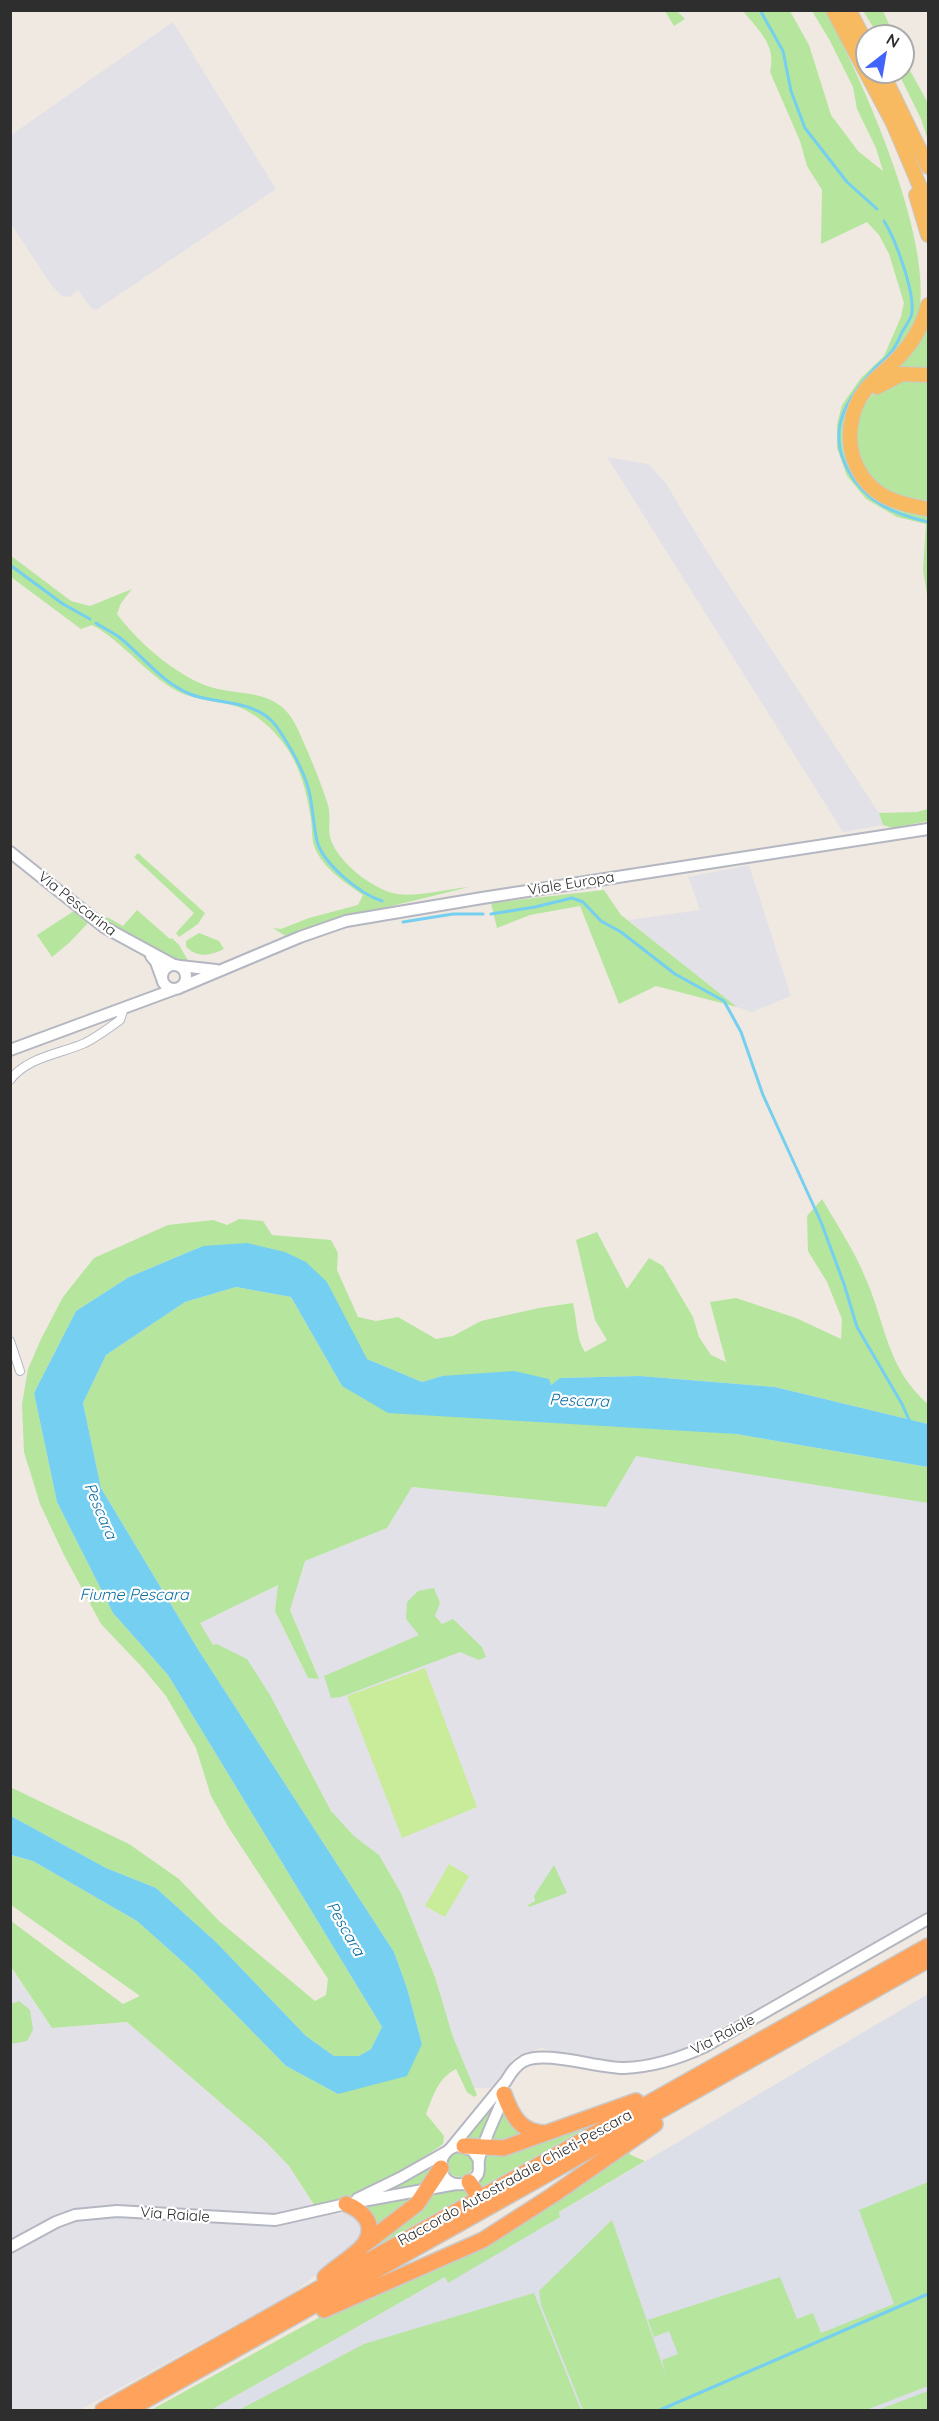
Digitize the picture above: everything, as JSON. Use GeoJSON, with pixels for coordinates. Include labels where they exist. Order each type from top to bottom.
{"type":"FeatureCollection","features":[{"type":"Feature","properties":{"kind":"highway"},"geometry":{"type":"LineString","coordinates":[[833,10],[893,123],[922,168]]}},
{"type":"Feature","properties":{"kind":"highway"},"geometry":{"type":"LineString","coordinates":[[849,10],[856,24]]}},
{"type":"Feature","properties":{"kind":"highway"},"geometry":{"type":"LineString","coordinates":[[887,84],[922,168],[928,206]]}},
{"type":"Feature","properties":{"kind":"highway"},"geometry":{"type":"LineString","coordinates":[[922,168],[914,190],[928,235]]}},
{"type":"Feature","properties":{"kind":"highway"},"geometry":{"type":"LineString","coordinates":[[928,305],[913,339],[898,358],[865,390],[850,424],[853,460],[861,476],[887,499],[907,506],[928,509]]}},
{"type":"Feature","properties":{"kind":"highway"},"geometry":{"type":"LineString","coordinates":[[858,404],[876,387],[891,378],[913,373],[928,375]]}},
{"type":"Feature","properties":{"kind":"highway","name":"Raccordo Autostradale Chieti-Pescara"},"geometry":{"type":"LineString","coordinates":[[103,2410],[928,1946]]}},
{"type":"Feature","properties":{"kind":"highway","name":"Raccordo Autostradale Chieti-Pescara"},"geometry":{"type":"LineString","coordinates":[[128,2410],[928,1960]]}},
{"type":"Feature","properties":{"kind":"highway"},"geometry":{"type":"LineString","coordinates":[[237,2349],[256,2346],[311,2316],[483,2240],[660,2120],[720,2084],[734,2069]]}},
{"type":"Feature","properties":{"kind":"highway"},"geometry":{"type":"LineString","coordinates":[[505,2088],[511,2112],[520,2124],[534,2132],[549,2133]]}},
{"type":"Feature","properties":{"kind":"highway"},"geometry":{"type":"LineString","coordinates":[[454,2148],[481,2154],[549,2133],[636,2101],[651,2101]]}},
{"type":"Feature","properties":{"kind":"highway"},"geometry":{"type":"LineString","coordinates":[[316,2290],[326,2276],[417,2204],[441,2168]]}},
{"type":"Feature","properties":{"kind":"highway"},"geometry":{"type":"LineString","coordinates":[[346,2204],[361,2211],[368,2220],[369,2232],[365,2244]]}},
{"type":"Feature","properties":{"kind":"highway"},"geometry":{"type":"LineString","coordinates":[[490,2217],[498,2230]]}},
{"type":"Feature","properties":{"kind":"street","name":"Viale Europa"},"geometry":{"type":"LineString","coordinates":[[10,1050],[178,988],[300,937],[346,921],[928,829]]}},
{"type":"Feature","properties":{"kind":"street","name":"Via Pescarina"},"geometry":{"type":"LineString","coordinates":[[10,852],[104,927],[146,952],[176,965]]}},
{"type":"Feature","properties":{"kind":"street","name":"Via Pescarina"},"geometry":{"type":"LineString","coordinates":[[146,952],[156,962],[161,978]]}},
{"type":"Feature","properties":{"kind":"street","name":"Viale Europa"},"geometry":{"type":"LineString","coordinates":[[176,965],[201,970],[222,970]]}},
{"type":"Feature","properties":{"kind":"street"},"geometry":{"type":"LineString","coordinates":[[146,999],[158,988],[161,978],[164,968],[176,965],[186,974],[185,981],[178,988],[166,987],[161,978]]}},
{"type":"Feature","properties":{"kind":"street"},"geometry":{"type":"LineString","coordinates":[[10,1080],[24,1067],[85,1042],[105,1030],[120,1020],[124,1008]]}},
{"type":"Feature","properties":{"kind":"street"},"geometry":{"type":"LineString","coordinates":[[10,1341],[20,1371]]}},
{"type":"Feature","properties":{"kind":"street","name":"Via Raiale"},"geometry":{"type":"LineString","coordinates":[[481,2154],[505,2088],[516,2066],[532,2057],[556,2057],[589,2065],[624,2068],[676,2059],[704,2047],[928,1919]]}},
{"type":"Feature","properties":{"kind":"street","name":"Via Raiale"},"geometry":{"type":"LineString","coordinates":[[346,2204],[454,2148],[505,2088]]}},
{"type":"Feature","properties":{"kind":"street"},"geometry":{"type":"LineString","coordinates":[[454,2148],[442,2156],[441,2168],[446,2178],[467,2186],[478,2173],[481,2154]]}},
{"type":"Feature","properties":{"kind":"street","name":"Via Raiale"},"geometry":{"type":"LineString","coordinates":[[10,2247],[56,2222],[75,2215],[117,2211],[261,2221],[295,2217],[346,2204],[467,2186]]}},
{"type":"Feature","properties":{"kind":"shaded area"},"geometry":{"type":"Polygon","coordinates":[[[173,22],[276,189],[96,310],[92,309],[78,290],[70,297],[62,296],[52,286],[11,224],[11,135],[173,22]]]}},
{"type":"Feature","properties":{"kind":"shaded area"},"geometry":{"type":"Polygon","coordinates":[[[607,457],[648,464],[665,482],[706,550],[879,813],[883,825],[843,832],[607,457]]]}},
{"type":"Feature","properties":{"kind":"shaded area"},"geometry":{"type":"Polygon","coordinates":[[[749,865],[791,996],[752,1012],[737,1007],[628,920],[700,910],[688,877],[749,865]]]}},
{"type":"Feature","properties":{"kind":"shaded area"},"geometry":{"type":"Polygon","coordinates":[[[636,1455],[928,1503],[928,1911],[686,2048],[662,2057],[625,2061],[582,2057],[541,2048],[514,2057],[509,2068],[490,2088],[473,2088],[453,2037],[435,1977],[401,1893],[379,1855],[354,1836],[331,1811],[294,1741],[213,1645],[199,1623],[278,1585],[275,1611],[308,1678],[319,1679],[290,1610],[305,1561],[387,1528],[411,1487],[606,1507],[636,1455]]]}},
{"type":"Feature","properties":{"kind":"shaded area"},"geometry":{"type":"Polygon","coordinates":[[[10,1967],[52,2028],[127,2022],[265,2141],[289,2166],[320,2216],[346,2213],[355,2217],[362,2231],[358,2241],[292,2294],[80,2410],[11,2410],[10,1967]]]}},
{"type":"Feature","properties":{"kind":"shaded area"},"geometry":{"type":"Polygon","coordinates":[[[928,1994],[928,2410],[211,2410],[445,2277],[448,2282],[560,2217],[558,2213],[928,1994]]]}},
{"type":"Feature","properties":{"kind":"green space"},"geometry":{"type":"Polygon","coordinates":[[[665,11],[677,11],[685,19],[674,26],[665,11]]]}},
{"type":"Feature","properties":{"kind":"green space"},"geometry":{"type":"Polygon","coordinates":[[[743,11],[790,11],[809,45],[831,115],[858,151],[883,171],[876,148],[857,109],[853,87],[812,11],[826,11],[855,71],[855,84],[861,84],[876,120],[907,210],[917,252],[921,291],[917,323],[848,414],[869,493],[881,503],[901,511],[928,516],[928,601],[923,570],[926,524],[897,517],[866,499],[847,476],[837,448],[837,424],[842,405],[861,378],[884,356],[901,317],[904,303],[889,254],[879,235],[867,222],[821,244],[822,190],[807,166],[800,141],[770,72],[771,54],[760,32],[743,11]]]}},
{"type":"Feature","properties":{"kind":"green space"},"geometry":{"type":"Polygon","coordinates":[[[863,11],[883,11],[889,24],[871,24],[863,11]]]}},
{"type":"Feature","properties":{"kind":"green space"},"geometry":{"type":"Polygon","coordinates":[[[915,80],[928,103],[928,140],[921,119],[904,84],[915,84],[915,80]]]}},
{"type":"Feature","properties":{"kind":"green space"},"geometry":{"type":"Polygon","coordinates":[[[928,324],[928,371],[902,368],[900,366],[916,346],[928,324]]]}},
{"type":"Feature","properties":{"kind":"green space"},"geometry":{"type":"Polygon","coordinates":[[[900,379],[928,379],[928,501],[893,493],[874,480],[864,466],[859,449],[858,432],[860,415],[868,400],[880,388],[900,379]]]}},
{"type":"Feature","properties":{"kind":"green space"},"geometry":{"type":"Polygon","coordinates":[[[10,555],[71,601],[90,606],[132,589],[121,603],[117,614],[162,660],[204,685],[260,696],[282,707],[297,727],[321,784],[329,809],[329,833],[334,846],[348,865],[367,881],[387,891],[405,895],[469,887],[347,917],[287,937],[273,928],[281,929],[309,918],[358,905],[363,895],[333,873],[316,851],[307,798],[297,767],[287,748],[259,718],[239,707],[198,699],[179,692],[156,677],[104,632],[92,625],[81,629],[11,577],[10,555]]]}},
{"type":"Feature","properties":{"kind":"green space"},"geometry":{"type":"Polygon","coordinates":[[[928,809],[928,821],[893,828],[883,825],[879,813],[917,812],[928,809]]]}},
{"type":"Feature","properties":{"kind":"green space"},"geometry":{"type":"Polygon","coordinates":[[[138,853],[205,913],[198,924],[179,937],[176,933],[194,913],[134,857],[138,853]]]}},
{"type":"Feature","properties":{"kind":"green space"},"geometry":{"type":"Polygon","coordinates":[[[604,890],[621,915],[737,1007],[656,986],[619,1004],[580,906],[530,915],[497,928],[491,903],[604,890]]]}},
{"type":"Feature","properties":{"kind":"green space"},"geometry":{"type":"Polygon","coordinates":[[[137,910],[179,945],[190,964],[166,956],[103,922],[107,917],[123,926],[137,910]]]}},
{"type":"Feature","properties":{"kind":"green space"},"geometry":{"type":"Polygon","coordinates":[[[74,911],[88,923],[52,957],[37,935],[74,911]]]}},
{"type":"Feature","properties":{"kind":"green space"},"geometry":{"type":"Polygon","coordinates":[[[199,933],[219,941],[224,949],[204,955],[194,953],[186,946],[186,941],[199,933]]]}},
{"type":"Feature","properties":{"kind":"green space"},"geometry":{"type":"Polygon","coordinates":[[[822,1199],[861,1267],[895,1360],[914,1390],[928,1404],[928,1424],[775,1387],[640,1376],[560,1378],[551,1385],[442,1376],[422,1382],[367,1359],[362,1354],[327,1282],[203,1246],[129,1277],[76,1311],[34,1393],[57,1502],[113,1613],[168,1675],[382,2027],[371,2049],[359,2056],[334,2056],[306,2036],[216,1942],[156,1888],[106,1868],[11,1816],[10,1787],[129,1844],[179,1879],[219,1921],[315,2001],[326,1995],[328,1979],[229,1828],[211,1796],[196,1748],[166,1696],[101,1624],[40,1504],[24,1452],[22,1404],[28,1369],[63,1297],[94,1258],[168,1225],[213,1220],[227,1225],[239,1219],[263,1221],[272,1235],[331,1240],[338,1253],[337,1270],[358,1317],[376,1321],[398,1317],[436,1339],[453,1336],[481,1321],[573,1303],[578,1335],[585,1352],[607,1340],[595,1320],[576,1240],[597,1232],[627,1289],[649,1258],[663,1266],[693,1317],[699,1337],[711,1355],[726,1362],[710,1302],[736,1298],[796,1318],[841,1339],[842,1319],[827,1282],[808,1251],[807,1216],[822,1199]]]}},
{"type":"Feature","properties":{"kind":"green space"},"geometry":{"type":"Polygon","coordinates":[[[236,1287],[291,1297],[342,1386],[736,1434],[928,1467],[928,1503],[636,1456],[606,1507],[412,1487],[387,1528],[305,1561],[290,1610],[319,1679],[308,1678],[275,1611],[278,1585],[200,1623],[213,1645],[217,1644],[247,1659],[270,1695],[331,1811],[354,1836],[379,1855],[401,1893],[435,1977],[453,2037],[477,2095],[474,2097],[467,2092],[456,2069],[450,2073],[437,2088],[426,2114],[444,2136],[443,2144],[382,2181],[316,2208],[289,2166],[265,2141],[127,2022],[52,2028],[11,1967],[11,1921],[123,2004],[140,1996],[11,1905],[10,1855],[33,1861],[137,1921],[193,1971],[286,2066],[338,2094],[422,2044],[407,1988],[394,1952],[199,1651],[101,1488],[83,1403],[106,1355],[185,1302],[236,1287]]]}},
{"type":"Feature","properties":{"kind":"green space"},"geometry":{"type":"Polygon","coordinates":[[[434,1588],[440,1603],[435,1616],[442,1624],[453,1619],[482,1647],[486,1657],[479,1660],[460,1652],[341,1697],[331,1698],[324,1676],[419,1635],[406,1619],[407,1602],[418,1591],[434,1588]]]}},
{"type":"Feature","properties":{"kind":"green space"},"geometry":{"type":"Polygon","coordinates":[[[425,1668],[477,1807],[402,1838],[347,1696],[425,1668]]]}},
{"type":"Feature","properties":{"kind":"green space"},"geometry":{"type":"Polygon","coordinates":[[[449,1864],[469,1876],[445,1917],[425,1906],[449,1864]]]}},
{"type":"Feature","properties":{"kind":"green space"},"geometry":{"type":"Polygon","coordinates":[[[554,1865],[567,1893],[529,1907],[528,1905],[535,1901],[534,1896],[554,1865]]]}},
{"type":"Feature","properties":{"kind":"green space"},"geometry":{"type":"Polygon","coordinates":[[[19,2001],[30,2010],[33,2030],[27,2041],[11,2044],[11,2004],[19,2001]]]}},
{"type":"Feature","properties":{"kind":"green space"},"geometry":{"type":"Polygon","coordinates":[[[500,2095],[480,2142],[460,2140],[500,2095]]]}},
{"type":"Feature","properties":{"kind":"green space"},"geometry":{"type":"Polygon","coordinates":[[[504,2105],[527,2132],[490,2145],[504,2105]]]}},
{"type":"Feature","properties":{"kind":"green space"},"geometry":{"type":"Polygon","coordinates":[[[590,2123],[591,2125],[482,2187],[478,2183],[488,2154],[590,2123]]]}},
{"type":"Feature","properties":{"kind":"green space"},"geometry":{"type":"Polygon","coordinates":[[[626,2149],[631,2155],[645,2161],[559,2212],[560,2217],[448,2283],[445,2277],[211,2410],[151,2410],[329,2312],[465,2255],[626,2149]]]}},
{"type":"Feature","properties":{"kind":"green space"},"geometry":{"type":"Polygon","coordinates":[[[460,2151],[469,2155],[473,2164],[469,2173],[460,2177],[451,2173],[447,2164],[451,2155],[460,2151]]]}},
{"type":"Feature","properties":{"kind":"green space"},"geometry":{"type":"Polygon","coordinates":[[[437,2158],[423,2187],[372,2196],[437,2158]]]}},
{"type":"Feature","properties":{"kind":"green space"},"geometry":{"type":"Polygon","coordinates":[[[928,2182],[928,2386],[866,2410],[583,2410],[541,2305],[539,2291],[612,2220],[666,2376],[662,2360],[678,2354],[669,2331],[654,2337],[648,2320],[780,2277],[797,2319],[813,2313],[821,2333],[894,2304],[859,2210],[928,2182]]]}},
{"type":"Feature","properties":{"kind":"green space"},"geometry":{"type":"Polygon","coordinates":[[[462,2189],[469,2194],[352,2260],[429,2195],[462,2189]]]}},
{"type":"Feature","properties":{"kind":"green space"},"geometry":{"type":"Polygon","coordinates":[[[418,2196],[372,2234],[360,2206],[418,2196]]]}},
{"type":"Feature","properties":{"kind":"green space"},"geometry":{"type":"Polygon","coordinates":[[[534,2293],[581,2410],[239,2410],[364,2344],[534,2293]]]}},
{"type":"Feature","properties":{"kind":"green space"},"geometry":{"type":"Polygon","coordinates":[[[928,2391],[928,2410],[878,2410],[928,2391]]]}},
{"type":"Feature","properties":{"kind":"water","name":"Fiume Pescara"},"geometry":{"type":"Polygon","coordinates":[[[247,1243],[285,1252],[306,1262],[327,1282],[367,1359],[422,1382],[442,1376],[514,1371],[549,1379],[551,1385],[560,1378],[640,1376],[775,1387],[928,1424],[928,1467],[736,1434],[388,1413],[342,1386],[291,1297],[236,1287],[185,1302],[106,1355],[83,1403],[101,1488],[199,1651],[394,1952],[407,1988],[422,2044],[407,2076],[338,2094],[286,2066],[193,1971],[137,1921],[33,1861],[11,1855],[11,1816],[106,1868],[156,1888],[216,1942],[306,2036],[334,2056],[359,2056],[371,2049],[382,2027],[168,1675],[113,1613],[57,1502],[34,1393],[76,1311],[129,1277],[203,1246],[247,1243]]]}},
{"type":"Feature","properties":{"kind":"waterway"},"geometry":{"type":"LineString","coordinates":[[760,10],[783,51],[791,91],[805,128],[847,182],[877,209]]}},
{"type":"Feature","properties":{"kind":"waterway"},"geometry":{"type":"LineString","coordinates":[[884,221],[899,252],[910,291],[912,314],[894,348],[865,379],[848,403],[839,428],[839,441],[848,470],[863,490],[892,510],[928,522]]}},
{"type":"Feature","properties":{"kind":"waterway"},"geometry":{"type":"LineString","coordinates":[[10,565],[63,604],[90,619]]}},
{"type":"Feature","properties":{"kind":"waterway"},"geometry":{"type":"LineString","coordinates":[[96,623],[128,644],[161,676],[180,689],[201,697],[248,707],[269,718],[286,741],[305,779],[311,800],[317,841],[321,850],[334,868],[353,885],[382,901]]}},
{"type":"Feature","properties":{"kind":"waterway"},"geometry":{"type":"LineString","coordinates":[[491,914],[572,898],[583,902],[601,921],[621,932],[675,974],[724,1001],[741,1032],[763,1095],[821,1222],[857,1327],[910,1422]]}},
{"type":"Feature","properties":{"kind":"waterway"},"geometry":{"type":"LineString","coordinates":[[403,922],[453,914],[483,914]]}},
{"type":"Feature","properties":{"kind":"waterway"},"geometry":{"type":"LineString","coordinates":[[660,2410],[928,2294]]}},
{"type":"Feature","properties":{"kind":"water label","name":"Pescara"},"geometry":{"type":"Point","coordinates":[579,1401]}},
{"type":"Feature","properties":{"kind":"water label","name":"Pescara"},"geometry":{"type":"Point","coordinates":[100,1511]}},
{"type":"Feature","properties":{"kind":"water label","name":"Pescara"},"geometry":{"type":"Point","coordinates":[345,1929]}}]}
